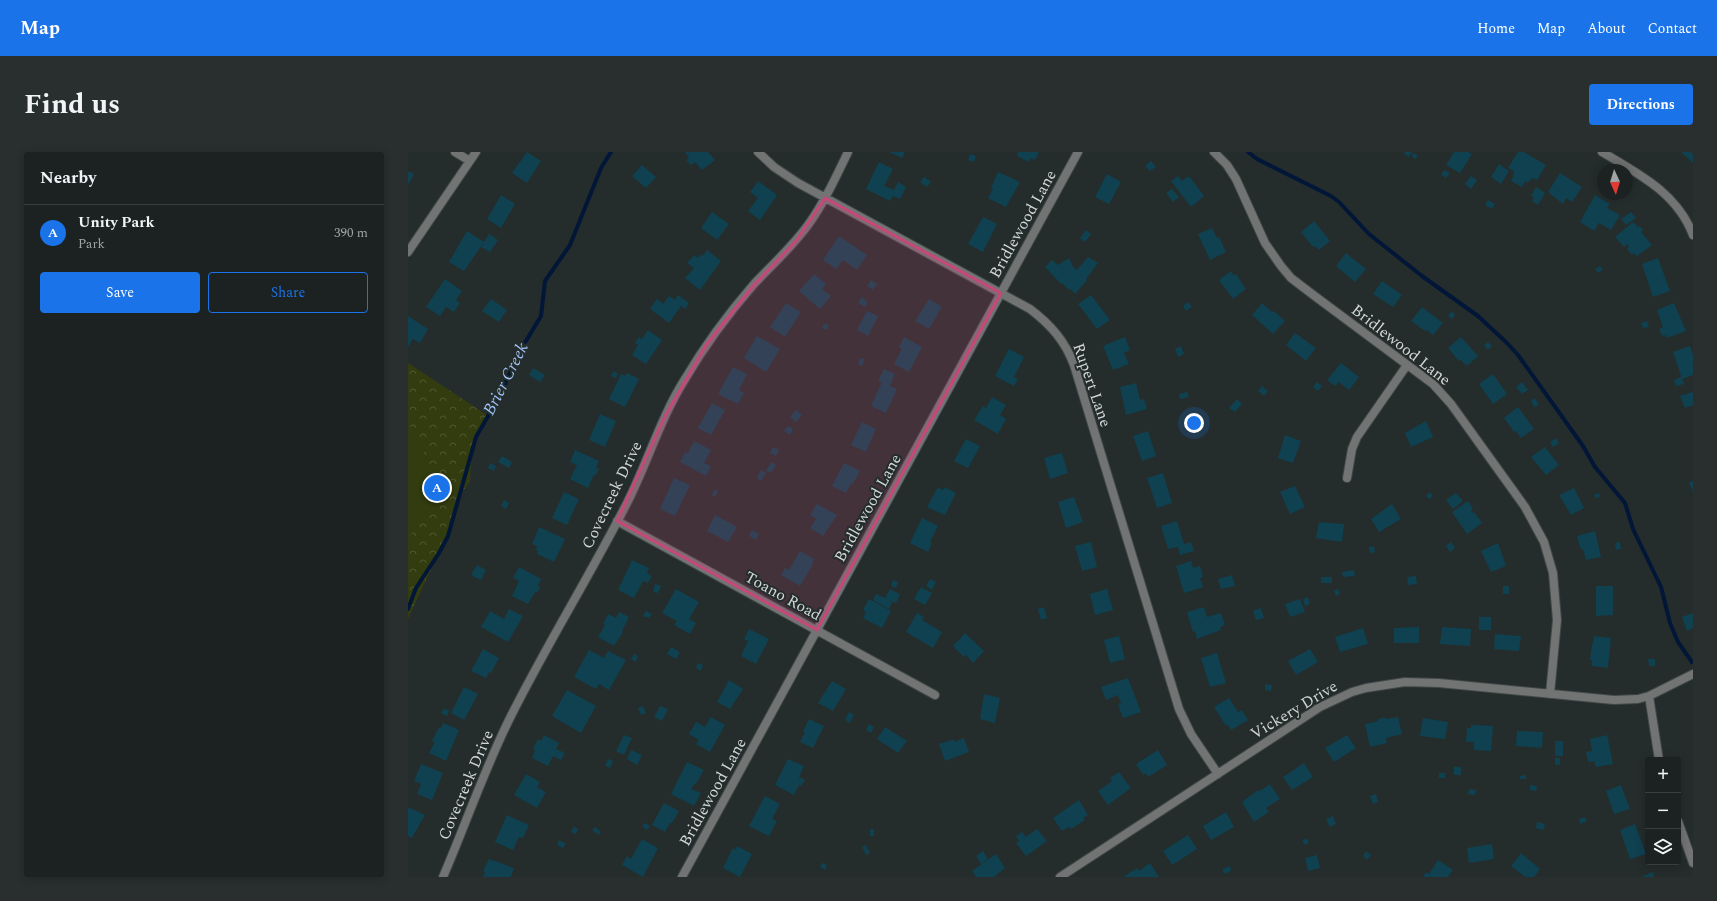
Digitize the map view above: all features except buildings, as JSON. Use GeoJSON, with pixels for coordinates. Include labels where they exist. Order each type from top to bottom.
{"type":"FeatureCollection","features":[{"type":"Feature","properties":{"kind":"street"},"geometry":{"type":"LineString","coordinates":[[455,152],[470,161]]}},
{"type":"Feature","properties":{"kind":"street"},"geometry":{"type":"LineString","coordinates":[[408,252],[476,152]]}},
{"type":"Feature","properties":{"kind":"street","name":"Rupert Lane"},"geometry":{"type":"LineString","coordinates":[[758,152],[774,167],[798,183],[1030,309],[1052,328],[1069,352],[1074,365],[1178,709],[1191,734],[1218,774]]}},
{"type":"Feature","properties":{"kind":"street","name":"Covecreek Drive"},"geometry":{"type":"LineString","coordinates":[[442,877],[470,808],[508,722],[629,499],[664,418],[683,382],[706,345],[753,286],[796,241],[825,198],[848,152]]}},
{"type":"Feature","properties":{"kind":"street","name":"Bridlewood Lane"},"geometry":{"type":"LineString","coordinates":[[682,877],[1078,152]]}},
{"type":"Feature","properties":{"kind":"street","name":"Bridlewood Lane"},"geometry":{"type":"LineString","coordinates":[[1214,152],[1227,165],[1236,179],[1265,243],[1291,278],[1433,384],[1451,404],[1525,507],[1544,542],[1553,573],[1557,608],[1550,694]]}},
{"type":"Feature","properties":{"kind":"street"},"geometry":{"type":"LineString","coordinates":[[1602,152],[1636,172],[1666,194],[1684,214],[1693,235]]}},
{"type":"Feature","properties":{"kind":"street"},"geometry":{"type":"LineString","coordinates":[[1347,478],[1352,449],[1357,437],[1407,365]]}},
{"type":"Feature","properties":{"kind":"street","name":"Toano Road"},"geometry":{"type":"LineString","coordinates":[[617,521],[935,695]]}},
{"type":"Feature","properties":{"kind":"street","name":"Vickery Drive"},"geometry":{"type":"LineString","coordinates":[[1060,877],[1320,707],[1352,692],[1366,688],[1405,682],[1439,683],[1614,700],[1638,699],[1649,696],[1693,674]]}},
{"type":"Feature","properties":{"kind":"street"},"geometry":{"type":"LineString","coordinates":[[1649,696],[1659,757]]}},
{"type":"Feature","properties":{"kind":"street"},"geometry":{"type":"LineString","coordinates":[[1681,829],[1693,863]]}},
{"type":"Feature","properties":{"kind":"highlighted area"},"geometry":{"type":"Polygon","coordinates":[[[825,198],[1001,293],[817,630],[617,521],[664,418],[706,345],[753,286],[796,241],[825,198]]]}},
{"type":"Feature","properties":{"kind":"green space"},"geometry":{"type":"Polygon","coordinates":[[[408,363],[487,415],[476,433],[472,447],[470,481],[461,494],[447,535],[408,619],[408,363]]]}},
{"type":"Feature","properties":{"kind":"green space"},"geometry":{"type":"Polygon","coordinates":[[[408,426],[415,429],[423,447],[430,494],[425,511],[409,538],[408,538],[408,426]]]}},
{"type":"Feature","properties":{"kind":"waterway","name":"Brier Creek"},"geometry":{"type":"LineString","coordinates":[[408,609],[416,588],[439,553],[448,536],[476,437],[499,397],[520,351],[541,316],[545,281],[570,245],[601,168],[611,152]]}},
{"type":"Feature","properties":{"kind":"waterway"},"geometry":{"type":"LineString","coordinates":[[1248,152],[1257,159],[1331,196],[1339,202],[1369,234],[1422,276],[1478,316],[1518,355],[1583,446],[1595,467],[1625,503],[1633,529],[1661,587],[1670,623],[1678,642],[1692,662]]}},
{"type":"Feature","properties":{"kind":"place","name":"Unity Park"},"geometry":{"type":"Point","coordinates":[437,488]}}]}
